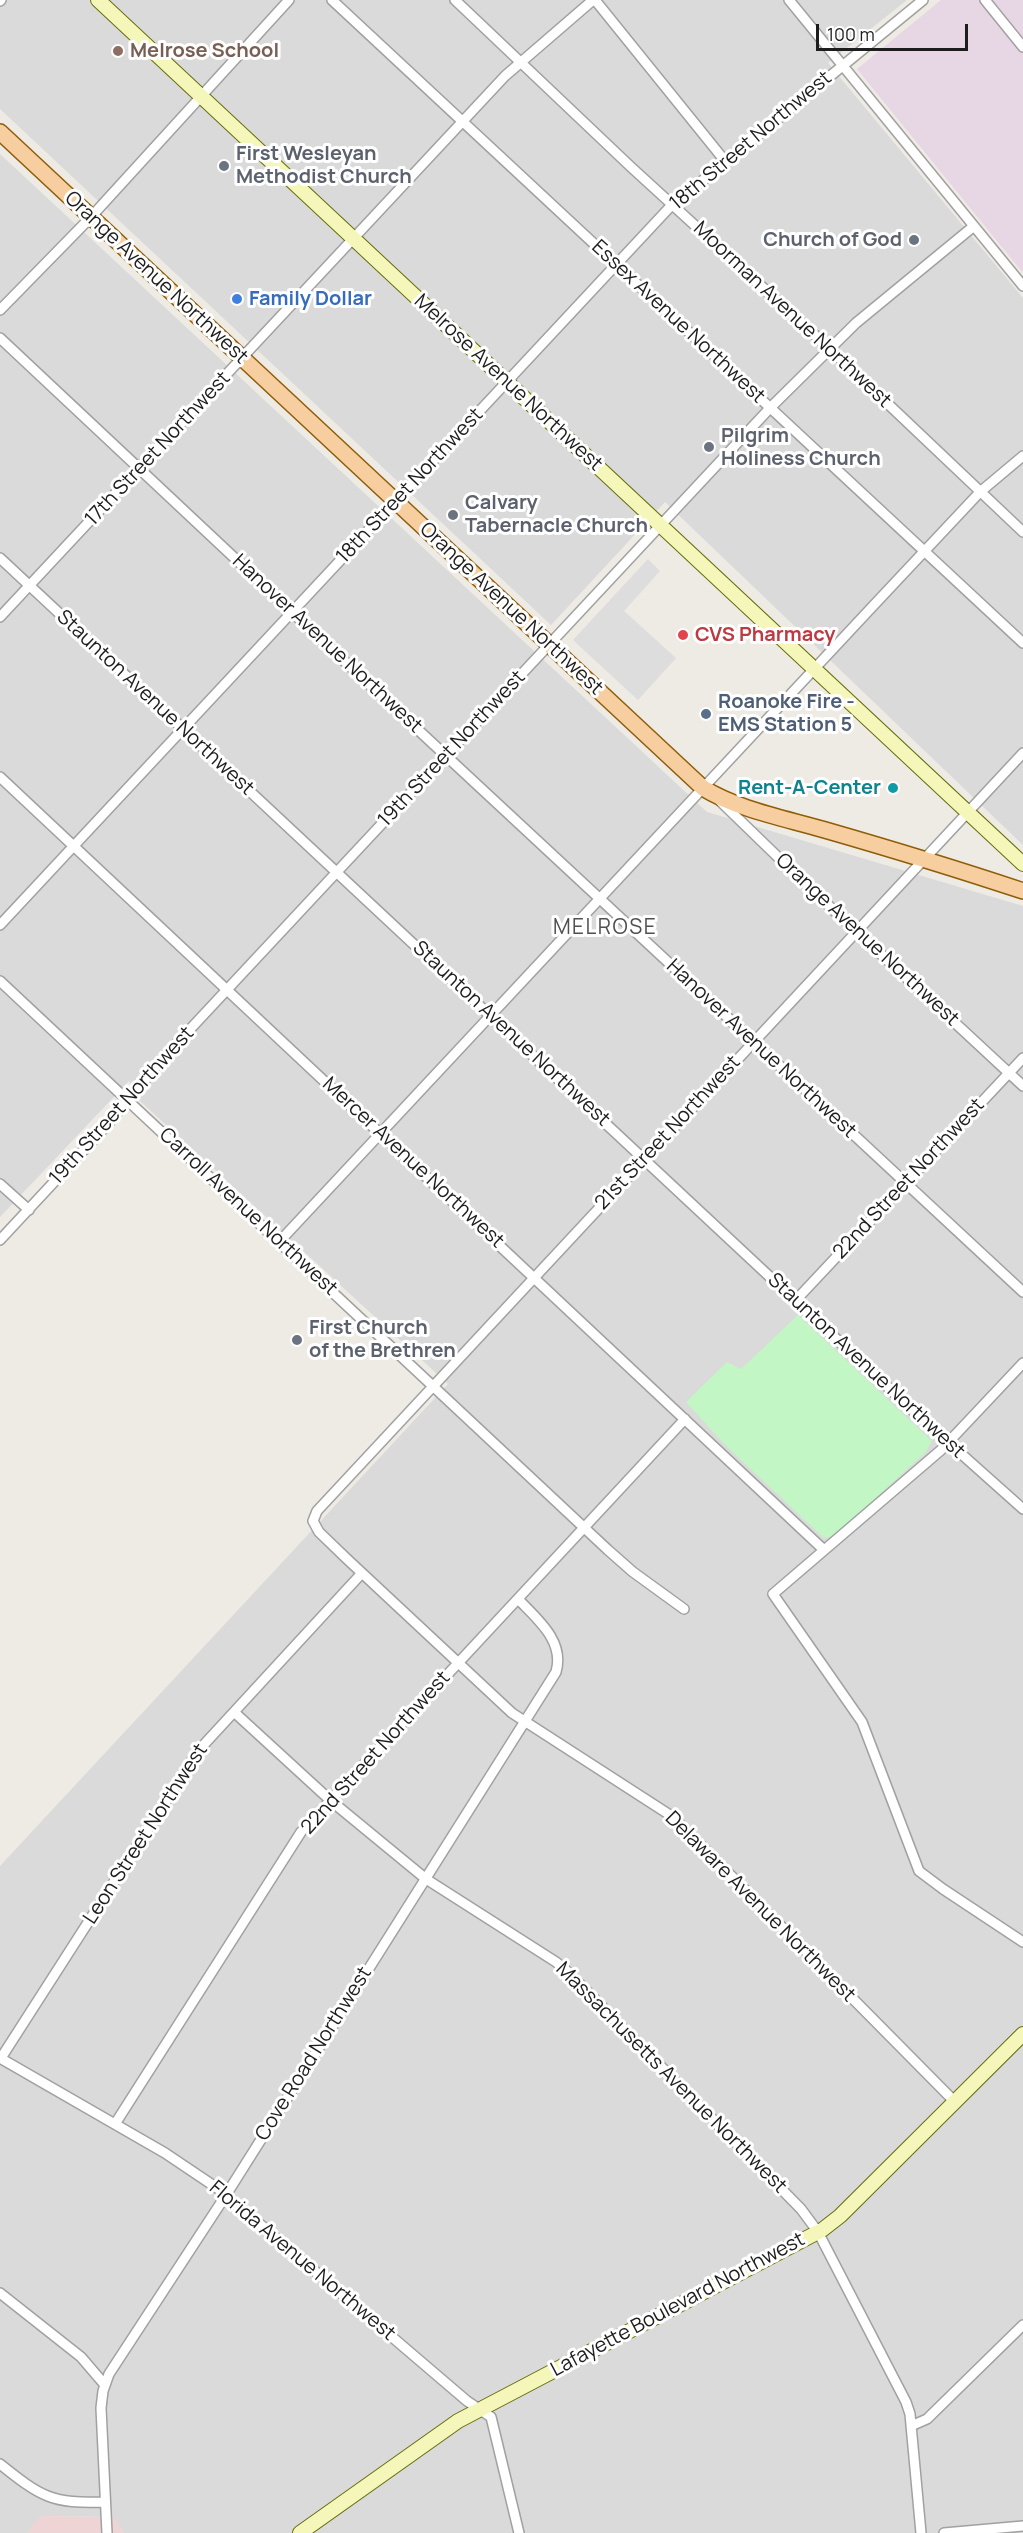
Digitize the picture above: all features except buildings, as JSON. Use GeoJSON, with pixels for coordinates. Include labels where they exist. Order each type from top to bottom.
{"type":"FeatureCollection","features":[{"type":"Feature","properties":{"kind":"main road","name":"Orange Avenue Northwest"},"geometry":{"type":"LineString","coordinates":[[0,132],[709,791]]}},
{"type":"Feature","properties":{"kind":"main road"},"geometry":{"type":"LineString","coordinates":[[709,791],[758,810],[925,859],[1023,891]]}},
{"type":"Feature","properties":{"kind":"street","name":"Melrose Avenue Northwest"},"geometry":{"type":"LineString","coordinates":[[98,0],[1023,864]]}},
{"type":"Feature","properties":{"kind":"street"},"geometry":{"type":"LineString","coordinates":[[0,310],[91,217],[288,0]]}},
{"type":"Feature","properties":{"kind":"street","name":"Essex Avenue Northwest"},"geometry":{"type":"LineString","coordinates":[[332,0],[1023,643]]}},
{"type":"Feature","properties":{"kind":"street","name":"Moorman Avenue Northwest"},"geometry":{"type":"LineString","coordinates":[[455,0],[1023,532]]}},
{"type":"Feature","properties":{"kind":"street"},"geometry":{"type":"LineString","coordinates":[[594,0],[725,161]]}},
{"type":"Feature","properties":{"kind":"street","name":"17th Street Northwest"},"geometry":{"type":"LineString","coordinates":[[0,617],[519,62],[594,0]]}},
{"type":"Feature","properties":{"kind":"street"},"geometry":{"type":"LineString","coordinates":[[789,0],[1023,286]]}},
{"type":"Feature","properties":{"kind":"street","name":"18th Street Northwest"},"geometry":{"type":"LineString","coordinates":[[0,925],[673,204],[923,0]]}},
{"type":"Feature","properties":{"kind":"street"},"geometry":{"type":"LineString","coordinates":[[985,0],[1023,47]]}},
{"type":"Feature","properties":{"kind":"street","name":"19th Street Northwest"},"geometry":{"type":"LineString","coordinates":[[0,1240],[337,872],[770,408],[829,348],[974,226]]}},
{"type":"Feature","properties":{"kind":"street","name":"Hanover Avenue Northwest"},"geometry":{"type":"LineString","coordinates":[[0,338],[1023,1292]]}},
{"type":"Feature","properties":{"kind":"street"},"geometry":{"type":"LineString","coordinates":[[279,1242],[600,898],[709,791],[814,668],[980,492],[1023,456]]}},
{"type":"Feature","properties":{"kind":"street","name":"Staunton Avenue Northwest"},"geometry":{"type":"LineString","coordinates":[[0,558],[795,1300],[1023,1509]]}},
{"type":"Feature","properties":{"kind":"street","name":"21st Street Northwest"},"geometry":{"type":"LineString","coordinates":[[314,1514],[1023,753]]}},
{"type":"Feature","properties":{"kind":"street","name":"Mercer Avenue Northwest"},"geometry":{"type":"LineString","coordinates":[[0,777],[824,1550]]}},
{"type":"Feature","properties":{"kind":"street","name":"Orange Avenue Northwest"},"geometry":{"type":"LineString","coordinates":[[709,791],[1023,1086]]}},
{"type":"Feature","properties":{"kind":"street","name":"Carroll Avenue Northwest"},"geometry":{"type":"LineString","coordinates":[[0,981],[584,1528],[633,1572],[684,1610]]}},
{"type":"Feature","properties":{"kind":"street","name":"22nd Street Northwest"},"geometry":{"type":"LineString","coordinates":[[795,1300],[1023,1058]]}},
{"type":"Feature","properties":{"kind":"street"},"geometry":{"type":"LineString","coordinates":[[0,1184],[28,1210]]}},
{"type":"Feature","properties":{"kind":"street"},"geometry":{"type":"LineString","coordinates":[[1023,1363],[948,1442],[904,1483],[773,1594],[862,1722],[920,1871],[1023,1942]]}},
{"type":"Feature","properties":{"kind":"street","name":"22nd Street Northwest"},"geometry":{"type":"LineString","coordinates":[[116,2124],[301,1832],[685,1419]]}},
{"type":"Feature","properties":{"kind":"street","name":"Delaware Avenue Northwest"},"geometry":{"type":"LineString","coordinates":[[314,1514],[313,1521],[319,1532],[525,1723],[673,1817],[955,2102]]}},
{"type":"Feature","properties":{"kind":"street","name":"Leon Street Northwest"},"geometry":{"type":"LineString","coordinates":[[0,2058],[198,1751],[362,1573]]}},
{"type":"Feature","properties":{"kind":"street","name":"Cove Road Northwest"},"geometry":{"type":"LineString","coordinates":[[107,2533],[101,2408],[109,2374],[226,2195],[556,1672],[559,1655],[556,1645],[545,1628],[518,1599]]}},
{"type":"Feature","properties":{"kind":"street","name":"Massachusetts Avenue Northwest"},"geometry":{"type":"LineString","coordinates":[[234,1712],[330,1800],[426,1879],[568,1972],[801,2208],[818,2232],[906,2402],[911,2427],[921,2533]]}},
{"type":"Feature","properties":{"kind":"street","name":"Lafayette Boulevard Northwest"},"geometry":{"type":"LineString","coordinates":[[300,2533],[458,2421],[818,2232],[840,2217],[1023,2034]]}},
{"type":"Feature","properties":{"kind":"street","name":"Florida Avenue Northwest"},"geometry":{"type":"LineString","coordinates":[[0,2058],[181,2163],[226,2195],[467,2401],[493,2420],[519,2533]]}},
{"type":"Feature","properties":{"kind":"street"},"geometry":{"type":"LineString","coordinates":[[0,2294],[81,2358],[105,2385]]}},
{"type":"Feature","properties":{"kind":"street"},"geometry":{"type":"LineString","coordinates":[[911,2427],[927,2419],[1023,2325]]}},
{"type":"Feature","properties":{"kind":"street"},"geometry":{"type":"LineString","coordinates":[[0,2464],[29,2488],[56,2500],[73,2503],[105,2502]]}},
{"type":"Feature","properties":{"kind":"street"},"geometry":{"type":"LineString","coordinates":[[944,2533],[1023,2526]]}},
{"type":"Feature","properties":{"kind":"shaded area"},"geometry":{"type":"Polygon","coordinates":[[[0,0],[907,0],[828,63],[1023,298],[1023,845],[665,502],[551,625],[0,109],[0,0]]]}},
{"type":"Feature","properties":{"kind":"shaded area"},"geometry":{"type":"Polygon","coordinates":[[[941,0],[1023,0],[1023,273],[857,69],[941,0]]]}},
{"type":"Feature","properties":{"kind":"shaded area"},"geometry":{"type":"Polygon","coordinates":[[[0,154],[707,812],[1023,906],[1023,2533],[124,2533],[112,2517],[41,2516],[27,2533],[0,2533],[0,1866],[448,1384],[140,1101],[129,1081],[0,1217],[0,154]]]}},
{"type":"Feature","properties":{"kind":"shaded area"},"geometry":{"type":"Polygon","coordinates":[[[648,559],[660,571],[624,611],[676,658],[638,700],[573,640],[648,559]]]}},
{"type":"Feature","properties":{"kind":"shaded area"},"geometry":{"type":"Polygon","coordinates":[[[40,2516],[113,2517],[124,2533],[27,2533],[40,2516]]]}},
{"type":"Feature","properties":{"kind":"green space"},"geometry":{"type":"Polygon","coordinates":[[[798,1315],[932,1441],[925,1453],[834,1536],[824,1538],[725,1445],[686,1402],[727,1362],[741,1369],[798,1315]]]}},
{"type":"Feature","properties":{"kind":"place","name":"Melrose School"},"geometry":{"type":"Point","coordinates":[118,51]}},
{"type":"Feature","properties":{"kind":"place","name":"First Wesleyan Methodist Church"},"geometry":{"type":"Point","coordinates":[224,166]}},
{"type":"Feature","properties":{"kind":"place","name":"Church of God"},"geometry":{"type":"Point","coordinates":[914,240]}},
{"type":"Feature","properties":{"kind":"place","name":"Family Dollar"},"geometry":{"type":"Point","coordinates":[237,299]}},
{"type":"Feature","properties":{"kind":"place","name":"Pilgrim Holiness Church"},"geometry":{"type":"Point","coordinates":[709,447]}},
{"type":"Feature","properties":{"kind":"place","name":"Calvary Tabernacle Church"},"geometry":{"type":"Point","coordinates":[453,515]}},
{"type":"Feature","properties":{"kind":"place","name":"CVS Pharmacy"},"geometry":{"type":"Point","coordinates":[683,635]}},
{"type":"Feature","properties":{"kind":"place","name":"Roanoke Fire - EMS Station 5"},"geometry":{"type":"Point","coordinates":[706,714]}},
{"type":"Feature","properties":{"kind":"place","name":"Rent-A-Center"},"geometry":{"type":"Point","coordinates":[893,788]}},
{"type":"Feature","properties":{"kind":"place","name":"First Church of the Brethren"},"geometry":{"type":"Point","coordinates":[297,1340]}},
{"type":"Feature","properties":{"kind":"district","name":"MELROSE"},"geometry":{"type":"Point","coordinates":[605,928]}}]}
